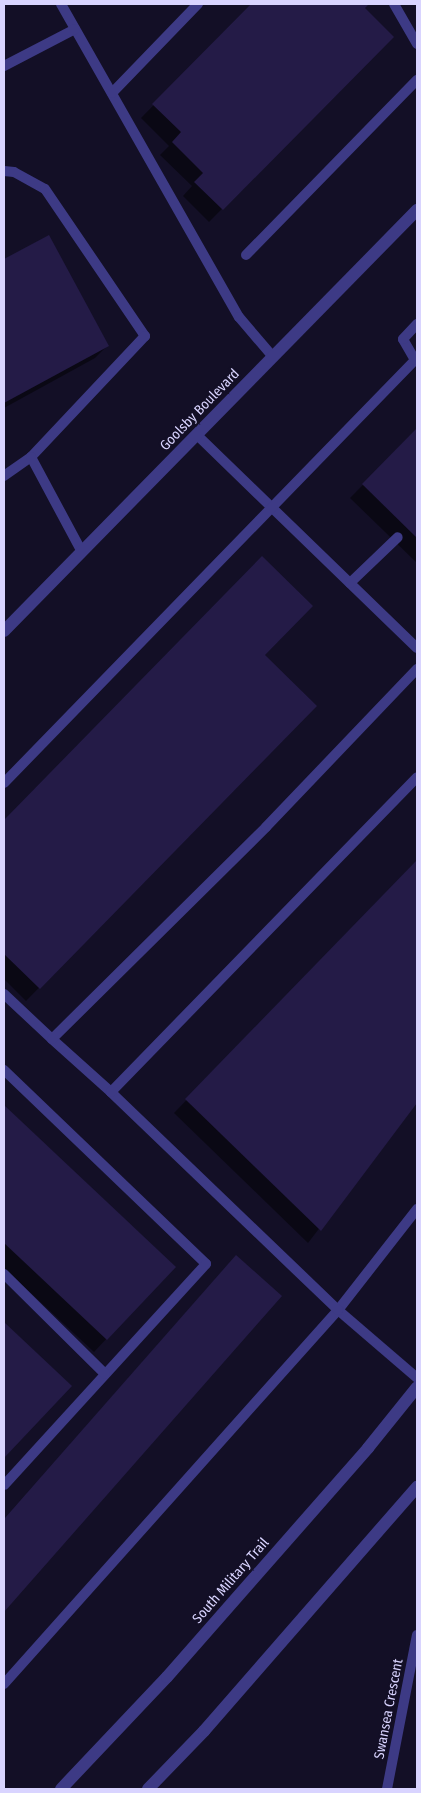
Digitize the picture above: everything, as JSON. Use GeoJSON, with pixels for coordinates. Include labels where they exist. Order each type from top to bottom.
{"type":"FeatureCollection","features":[{"type":"Feature","properties":{"kind":"street","name":"Goolsby Boulevard"},"geometry":{"type":"LineString","coordinates":[[4,631],[417,210]]}},
{"type":"Feature","properties":{"kind":"street","name":"South Military Trail"},"geometry":{"type":"LineString","coordinates":[[61,1789],[167,1677],[368,1448],[417,1387]]}},
{"type":"Feature","properties":{"kind":"street"},"geometry":{"type":"LineString","coordinates":[[148,1789],[204,1731],[417,1487]]}},
{"type":"Feature","properties":{"kind":"lane"},"geometry":{"type":"LineString","coordinates":[[61,4],[239,318],[273,357]]}},
{"type":"Feature","properties":{"kind":"lane"},"geometry":{"type":"LineString","coordinates":[[112,93],[198,4]]}},
{"type":"Feature","properties":{"kind":"lane"},"geometry":{"type":"LineString","coordinates":[[394,4],[417,44]]}},
{"type":"Feature","properties":{"kind":"lane"},"geometry":{"type":"LineString","coordinates":[[4,66],[75,29]]}},
{"type":"Feature","properties":{"kind":"lane"},"geometry":{"type":"LineString","coordinates":[[246,255],[417,80]]}},
{"type":"Feature","properties":{"kind":"lane"},"geometry":{"type":"LineString","coordinates":[[4,171],[14,172],[45,189],[145,336],[31,457],[4,476]]}},
{"type":"Feature","properties":{"kind":"lane"},"geometry":{"type":"LineString","coordinates":[[4,783],[415,360],[403,339],[417,324]]}},
{"type":"Feature","properties":{"kind":"lane"},"geometry":{"type":"LineString","coordinates":[[197,435],[417,648]]}},
{"type":"Feature","properties":{"kind":"lane"},"geometry":{"type":"LineString","coordinates":[[31,457],[82,552]]}},
{"type":"Feature","properties":{"kind":"lane"},"geometry":{"type":"LineString","coordinates":[[350,583],[398,537]]}},
{"type":"Feature","properties":{"kind":"lane"},"geometry":{"type":"LineString","coordinates":[[52,1039],[266,827],[417,669]]}},
{"type":"Feature","properties":{"kind":"lane"},"geometry":{"type":"LineString","coordinates":[[111,1092],[417,778]]}},
{"type":"Feature","properties":{"kind":"lane"},"geometry":{"type":"LineString","coordinates":[[4,994],[111,1092],[338,1310],[417,1378]]}},
{"type":"Feature","properties":{"kind":"lane"},"geometry":{"type":"LineString","coordinates":[[4,1070],[206,1264],[4,1485]]}},
{"type":"Feature","properties":{"kind":"lane"},"geometry":{"type":"LineString","coordinates":[[4,1684],[338,1310],[417,1209]]}},
{"type":"Feature","properties":{"kind":"lane"},"geometry":{"type":"LineString","coordinates":[[4,1274],[105,1374]]}},
{"type":"Feature","properties":{"kind":"lane","name":"Swansea Crescent"},"geometry":{"type":"LineString","coordinates":[[387,1789],[417,1635]]}},
{"type":"Feature","properties":{"kind":"building"},"geometry":{"type":"Polygon","coordinates":[[[251,4],[369,4],[365,8],[394,37],[223,210],[194,182],[203,173],[172,142],[181,132],[152,104],[251,4]]]}},
{"type":"Feature","properties":{"kind":"building"},"geometry":{"type":"Polygon","coordinates":[[[49,235],[109,346],[4,403],[4,259],[49,235]]]}},
{"type":"Feature","properties":{"kind":"building"},"geometry":{"type":"Polygon","coordinates":[[[417,428],[417,538],[362,484],[417,428]]]}},
{"type":"Feature","properties":{"kind":"building"},"geometry":{"type":"Polygon","coordinates":[[[262,556],[313,606],[265,655],[317,706],[40,989],[4,954],[4,820],[262,556]]]}},
{"type":"Feature","properties":{"kind":"building"},"geometry":{"type":"Polygon","coordinates":[[[417,860],[417,1103],[321,1231],[185,1099],[417,860]]]}},
{"type":"Feature","properties":{"kind":"building"},"geometry":{"type":"Polygon","coordinates":[[[4,1105],[176,1267],[107,1340],[4,1243],[4,1105]]]}},
{"type":"Feature","properties":{"kind":"building"},"geometry":{"type":"Polygon","coordinates":[[[236,1255],[282,1296],[4,1612],[4,1519],[236,1255]]]}},
{"type":"Feature","properties":{"kind":"building"},"geometry":{"type":"Polygon","coordinates":[[[4,1322],[72,1386],[4,1458],[4,1322]]]}}]}
